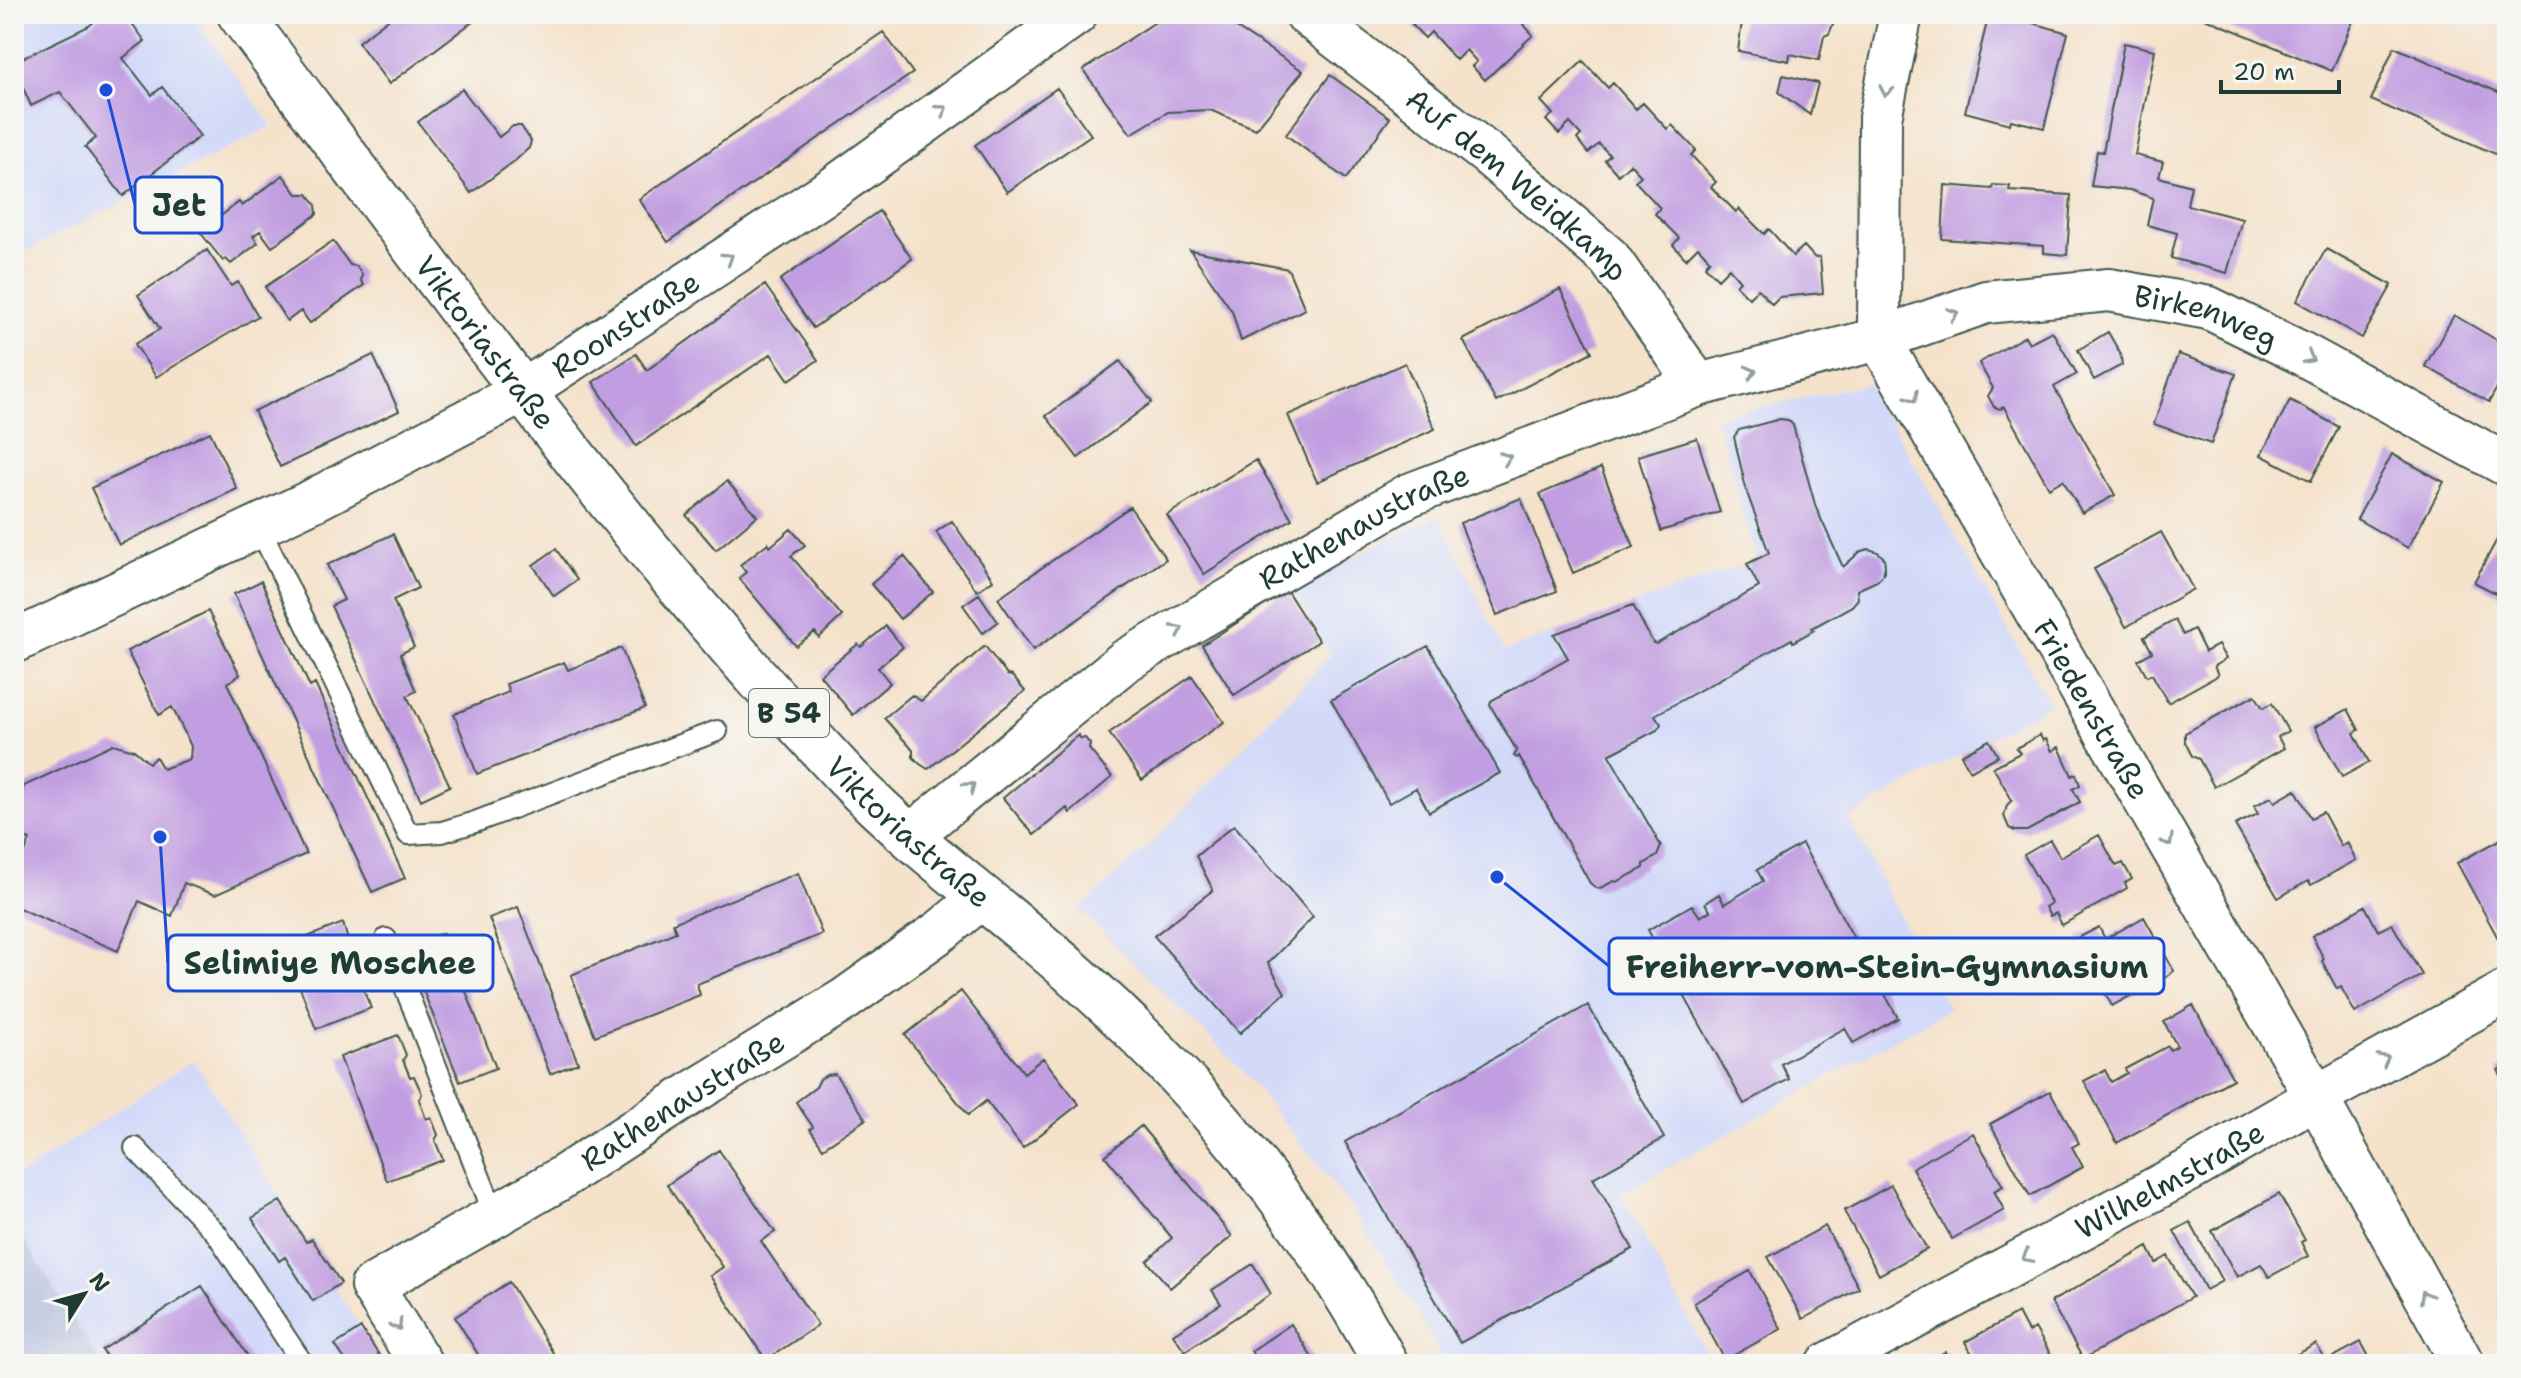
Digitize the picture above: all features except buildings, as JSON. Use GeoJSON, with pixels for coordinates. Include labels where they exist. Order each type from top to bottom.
{"type":"FeatureCollection","features":[{"type":"Feature","properties":{"kind":"main road","name":"Viktoriastraße"},"geometry":{"type":"LineString","coordinates":[[240,14],[522,392],[643,543],[851,781],[910,836],[1075,975],[1152,1047],[1226,1130],[1294,1215],[1355,1306],[1386,1364]]}},
{"type":"Feature","properties":{"kind":"street","name":"Roonstraße"},"geometry":{"type":"LineString","coordinates":[[14,642],[259,527],[522,392],[835,187],[1076,14]]}},
{"type":"Feature","properties":{"kind":"street","name":"Auf dem Weidkamp"},"geometry":{"type":"LineString","coordinates":[[1306,14],[1489,155],[1609,258],[1698,385]]}},
{"type":"Feature","properties":{"kind":"street"},"geometry":{"type":"LineString","coordinates":[[1879,339],[1880,118],[1901,14]]}},
{"type":"Feature","properties":{"kind":"street","name":"Birkenweg"},"geometry":{"type":"LineString","coordinates":[[1879,339],[1986,302],[2109,290],[2209,308],[2299,352],[2507,465]]}},
{"type":"Feature","properties":{"kind":"street","name":"Rathenaustraße"},"geometry":{"type":"LineString","coordinates":[[910,836],[1125,661],[1409,495],[1698,385],[1879,339]]}},
{"type":"Feature","properties":{"kind":"street","name":"Friedenstraße"},"geometry":{"type":"LineString","coordinates":[[1879,339],[2316,1097],[2463,1364]]}},
{"type":"Feature","properties":{"kind":"street","name":"Rathenaustraße"},"geometry":{"type":"LineString","coordinates":[[421,1364],[372,1286],[558,1180],[844,1000],[942,930],[982,897]]}},
{"type":"Feature","properties":{"kind":"street","name":"Wilhelmstraße"},"geometry":{"type":"LineString","coordinates":[[1828,1364],[2190,1170],[2507,991]]}},
{"type":"Feature","properties":{"kind":"lane"},"geometry":{"type":"LineString","coordinates":[[259,527],[408,834],[442,832],[475,822],[717,731]]}},
{"type":"Feature","properties":{"kind":"lane"},"geometry":{"type":"LineString","coordinates":[[386,939],[495,1216]]}},
{"type":"Feature","properties":{"kind":"lane"},"geometry":{"type":"LineString","coordinates":[[135,1148],[217,1234],[303,1364]]}},
{"type":"Feature","properties":{"kind":"shaded area"},"geometry":{"type":"Polygon","coordinates":[[[14,14],[191,14],[272,126],[14,257],[14,14]]]}},
{"type":"Feature","properties":{"kind":"shaded area"},"geometry":{"type":"Polygon","coordinates":[[[1869,384],[2050,704],[1848,818],[1949,1009],[1621,1194],[1712,1364],[1444,1364],[1422,1320],[1350,1205],[1241,1069],[1079,909],[1151,844],[1331,655],[1293,590],[1439,516],[1504,651],[1756,559],[1716,417],[1869,384]]]}},
{"type":"Feature","properties":{"kind":"shaded area"},"geometry":{"type":"Polygon","coordinates":[[[194,1060],[383,1364],[102,1364],[14,1224],[14,1179],[194,1060]]]}},
{"type":"Feature","properties":{"kind":"shaded area"},"geometry":{"type":"Polygon","coordinates":[[[14,1224],[102,1364],[14,1364],[14,1224]]]}},
{"type":"Feature","properties":{"kind":"place","name":"Jet"},"geometry":{"type":"Point","coordinates":[106,90]}},
{"type":"Feature","properties":{"kind":"place","name":"Selimiye Moschee"},"geometry":{"type":"Point","coordinates":[160,837]}},
{"type":"Feature","properties":{"kind":"place","name":"Freiherr-vom-Stein-Gymnasium"},"geometry":{"type":"Point","coordinates":[1497,877]}}]}
